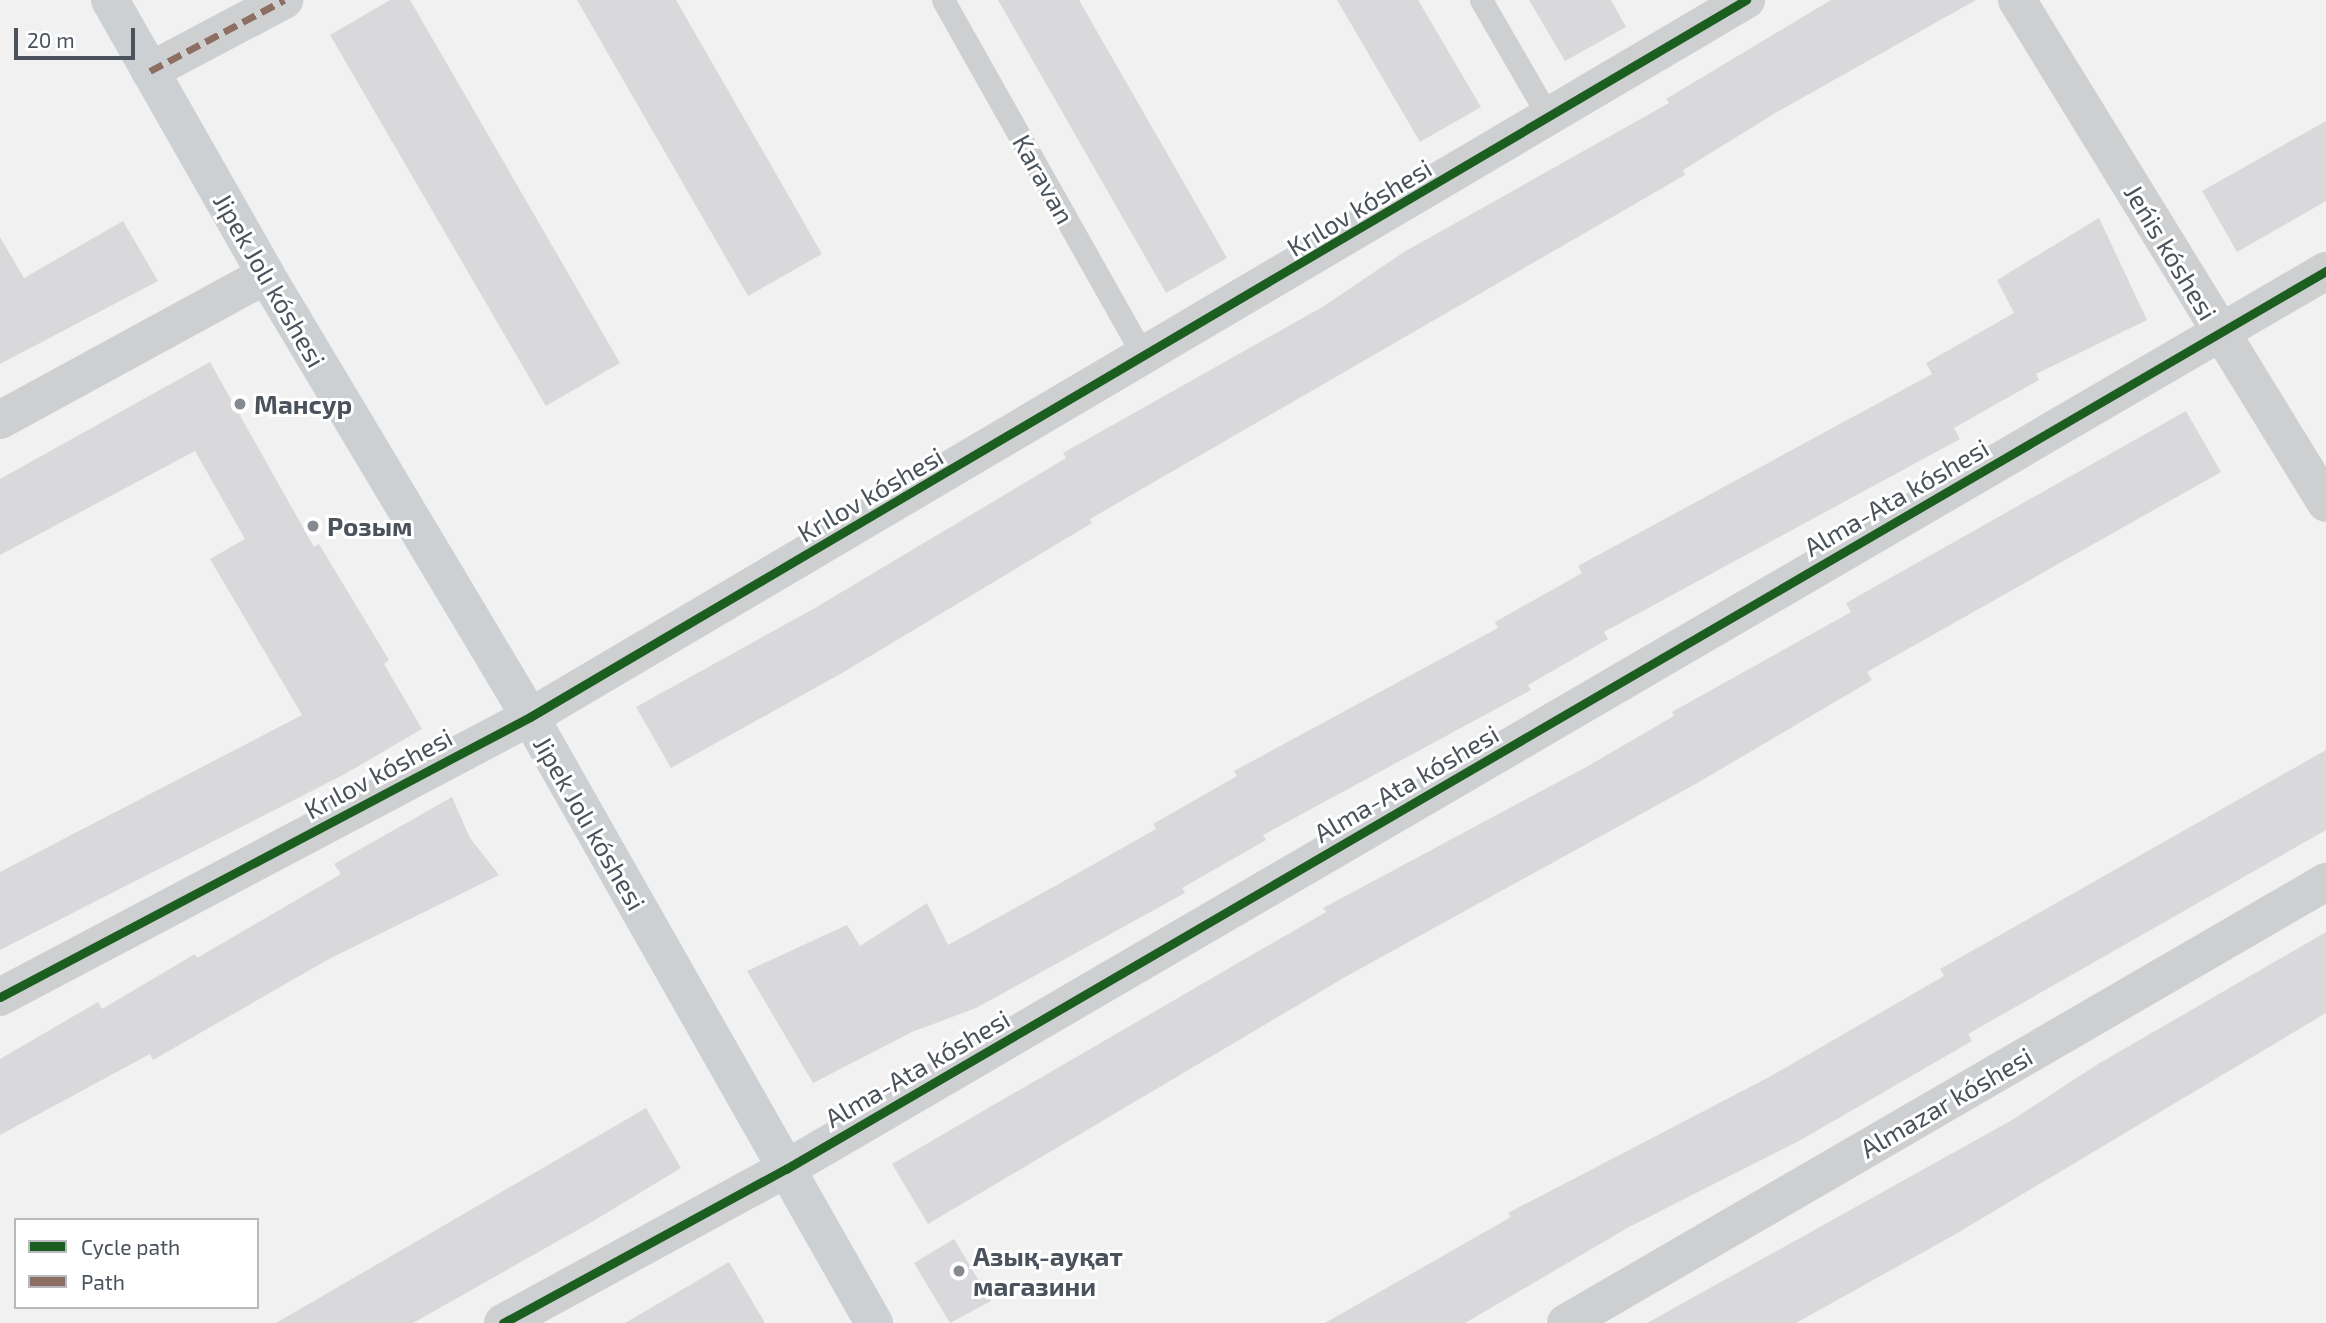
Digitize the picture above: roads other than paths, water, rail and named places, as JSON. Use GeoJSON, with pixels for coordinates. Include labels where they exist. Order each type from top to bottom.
{"type":"FeatureCollection","features":[{"type":"Feature","properties":{"kind":"street","name":"Jipek Jolı kóshesi"},"geometry":{"type":"LineString","coordinates":[[110,0],[266,275],[530,717],[874,1323]]}},
{"type":"Feature","properties":{"kind":"street"},"geometry":{"type":"LineString","coordinates":[[150,71],[284,0]]}},
{"type":"Feature","properties":{"kind":"street","name":"Krılov kóshesi"},"geometry":{"type":"LineString","coordinates":[[0,997],[530,717],[1145,358],[1746,0]]}},
{"type":"Feature","properties":{"kind":"street","name":"Jeńis kóshesi"},"geometry":{"type":"LineString","coordinates":[[2017,0],[2326,503]]}},
{"type":"Feature","properties":{"kind":"street","name":"Alma-Ata kóshesi"},"geometry":{"type":"LineString","coordinates":[[503,1323],[786,1169],[2326,271]]}},
{"type":"Feature","properties":{"kind":"street"},"geometry":{"type":"LineString","coordinates":[[0,420],[266,275]]}},
{"type":"Feature","properties":{"kind":"street","name":"Almazar kóshesi"},"geometry":{"type":"LineString","coordinates":[[1566,1323],[2326,881]]}},
{"type":"Feature","properties":{"kind":"lane","name":"Karavan"},"geometry":{"type":"LineString","coordinates":[[943,0],[1145,358]]}},
{"type":"Feature","properties":{"kind":"lane"},"geometry":{"type":"LineString","coordinates":[[1481,0],[1549,118]]}},
{"type":"Feature","properties":{"kind":"place","name":"Мансур"},"geometry":{"type":"Point","coordinates":[240,404]}},
{"type":"Feature","properties":{"kind":"place","name":"Розым"},"geometry":{"type":"Point","coordinates":[313,526]}},
{"type":"Feature","properties":{"kind":"place","name":"Азық-ауқат магазини"},"geometry":{"type":"Point","coordinates":[959,1271]}}]}
